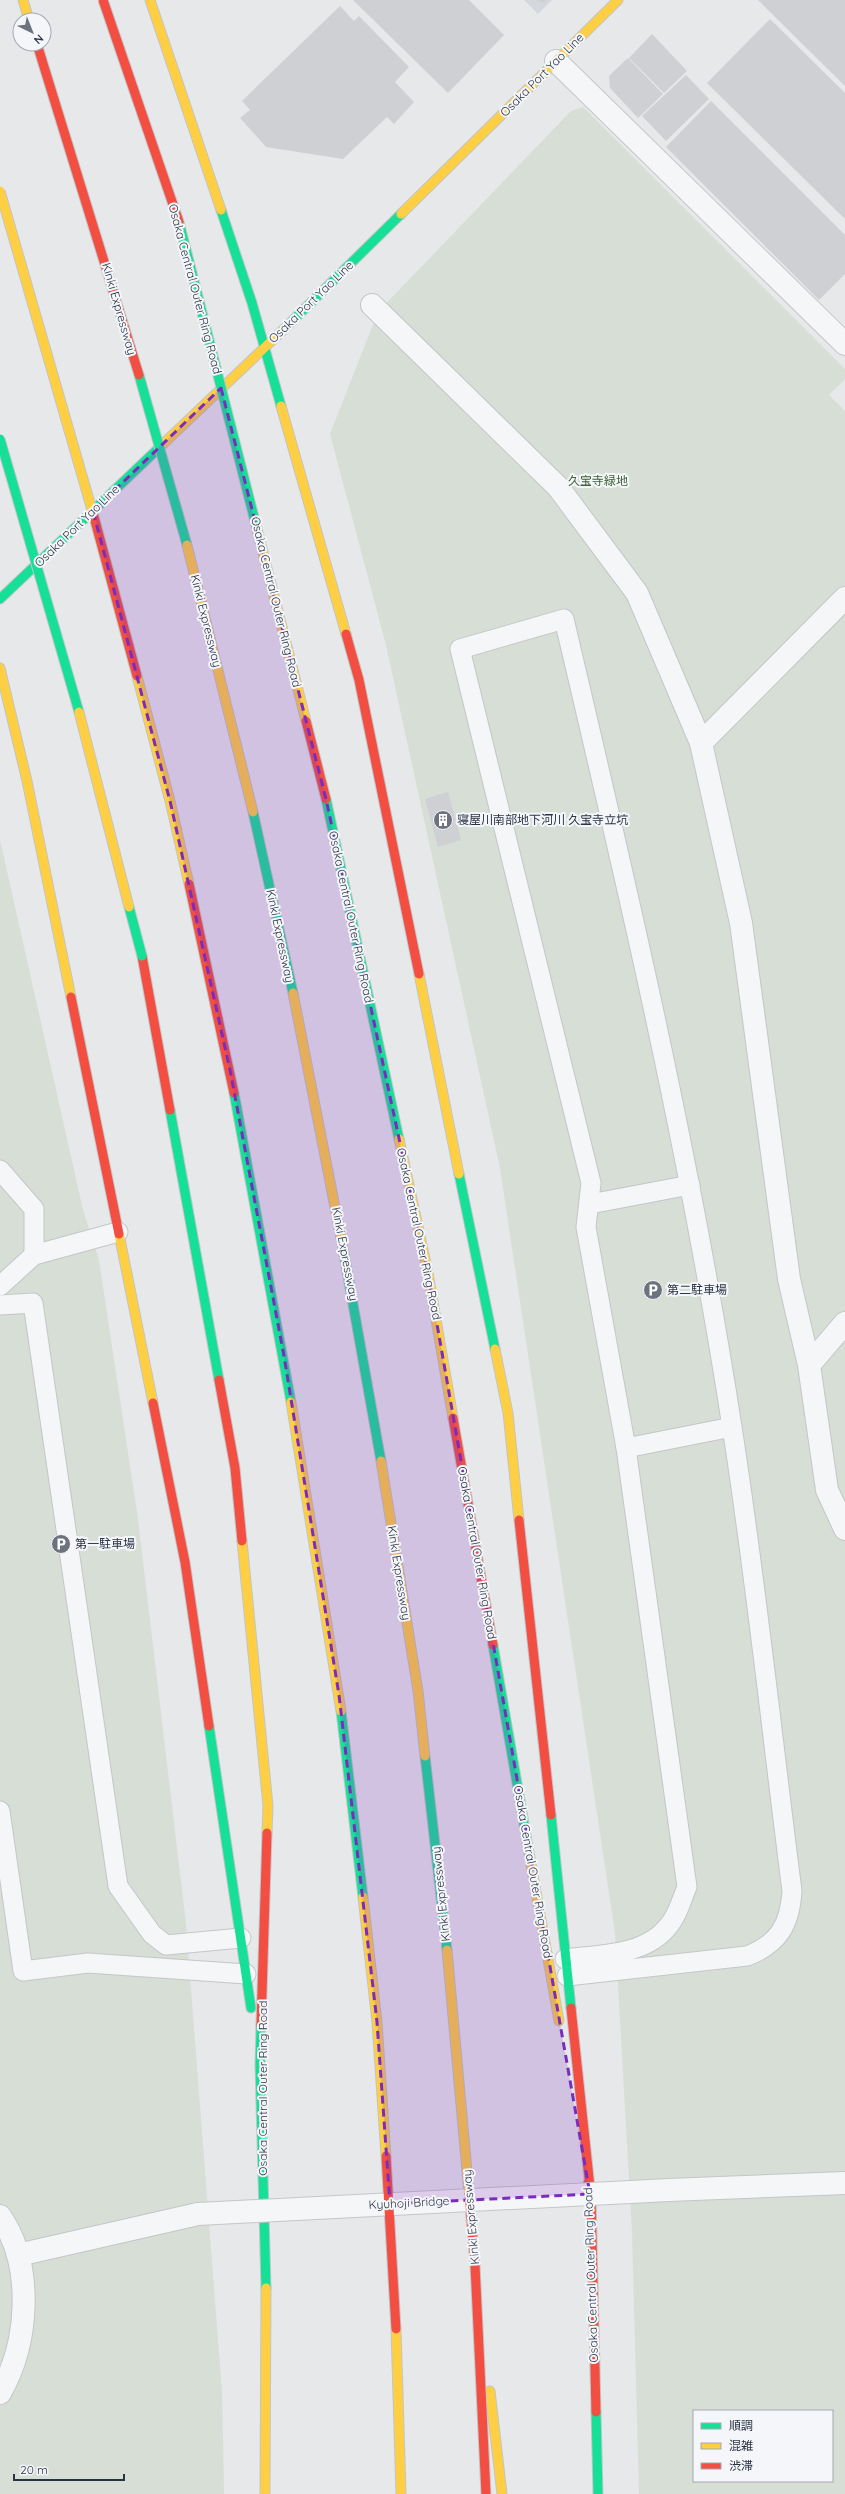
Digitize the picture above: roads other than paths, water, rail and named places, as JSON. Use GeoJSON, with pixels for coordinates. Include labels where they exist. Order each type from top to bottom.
{"type":"FeatureCollection","features":[{"type":"Feature","properties":{"kind":"main road"},"geometry":{"type":"LineString","coordinates":[[23,0],[27,12]]}},
{"type":"Feature","properties":{"kind":"main road","name":"Osaka Central Outer Ring Road"},"geometry":{"type":"LineString","coordinates":[[103,0],[177,215],[326,799],[428,1273],[560,2030]]}},
{"type":"Feature","properties":{"kind":"main road"},"geometry":{"type":"LineString","coordinates":[[150,0],[252,303],[359,680],[508,1413],[591,2197]]}},
{"type":"Feature","properties":{"kind":"main road","name":"Osaka Port Yao Line"},"geometry":{"type":"LineString","coordinates":[[0,599],[264,348],[618,0]]}},
{"type":"Feature","properties":{"kind":"main road","name":"Kinki Expressway"},"geometry":{"type":"LineString","coordinates":[[40,52],[87,201],[174,494],[244,771],[304,1045],[362,1345],[418,1691],[454,2013],[475,2265],[486,2494]]}},
{"type":"Feature","properties":{"kind":"main road"},"geometry":{"type":"LineString","coordinates":[[0,191],[96,522],[170,801],[230,1070],[284,1356],[339,1695],[377,2022],[394,2272],[401,2494]]}},
{"type":"Feature","properties":{"kind":"main road","name":"Osaka Central Outer Ring Road"},"geometry":{"type":"LineString","coordinates":[[0,439],[77,706],[142,956],[235,1468],[268,1806],[260,2064],[266,2294],[265,2494]]}},
{"type":"Feature","properties":{"kind":"main road"},"geometry":{"type":"LineString","coordinates":[[0,668],[27,781],[185,1562],[260,2064]]}},
{"type":"Feature","properties":{"kind":"main road","name":"Osaka Central Outer Ring Road"},"geometry":{"type":"LineString","coordinates":[[568,2075],[591,2197],[598,2494]]}},
{"type":"Feature","properties":{"kind":"main road"},"geometry":{"type":"LineString","coordinates":[[475,2265],[502,2494]]}},
{"type":"Feature","properties":{"kind":"street"},"geometry":{"type":"LineString","coordinates":[[161,0],[173,72]]}},
{"type":"Feature","properties":{"kind":"street"},"geometry":{"type":"LineString","coordinates":[[556,61],[845,344]]}},
{"type":"Feature","properties":{"kind":"street"},"geometry":{"type":"LineString","coordinates":[[372,305],[558,487],[637,593],[701,743],[740,923],[789,1279],[809,1365],[827,1490],[845,1528]]}},
{"type":"Feature","properties":{"kind":"street"},"geometry":{"type":"LineString","coordinates":[[701,743],[845,598]]}},
{"type":"Feature","properties":{"kind":"street"},"geometry":{"type":"LineString","coordinates":[[809,1365],[845,1323]]}},
{"type":"Feature","properties":{"kind":"street","name":"Kyuhoji Bridge"},"geometry":{"type":"LineString","coordinates":[[18,2255],[198,2214],[669,2190],[845,2183]]}},
{"type":"Feature","properties":{"kind":"street"},"geometry":{"type":"LineString","coordinates":[[0,2216],[18,2255],[24,2297],[22,2338],[9,2378],[0,2392]]}},
{"type":"Feature","properties":{"kind":"lane"},"geometry":{"type":"LineString","coordinates":[[564,618],[635,919],[690,1185],[732,1427],[792,1891],[791,1908],[786,1924],[777,1938],[761,1951],[747,1956],[566,1968],[641,1948],[659,1936],[675,1916],[687,1887],[626,1448],[586,1227],[592,1183],[460,649],[564,618]]}},
{"type":"Feature","properties":{"kind":"lane"},"geometry":{"type":"LineString","coordinates":[[0,1170],[34,1209],[34,1255]]}},
{"type":"Feature","properties":{"kind":"lane"},"geometry":{"type":"LineString","coordinates":[[590,1204],[690,1185]]}},
{"type":"Feature","properties":{"kind":"lane"},"geometry":{"type":"LineString","coordinates":[[0,1286],[34,1255],[118,1232]]}},
{"type":"Feature","properties":{"kind":"lane"},"geometry":{"type":"LineString","coordinates":[[0,1305],[33,1303],[118,1886],[152,1934],[166,1945],[241,1938]]}},
{"type":"Feature","properties":{"kind":"lane"},"geometry":{"type":"LineString","coordinates":[[626,1448],[732,1427]]}},
{"type":"Feature","properties":{"kind":"lane"},"geometry":{"type":"LineString","coordinates":[[0,1811],[24,1971],[88,1964],[246,1974]]}},
{"type":"Feature","properties":{"kind":"place","name":"寝屋川南部地下河川 久宝寺立坑"},"geometry":{"type":"Point","coordinates":[443,820]}},
{"type":"Feature","properties":{"kind":"place","name":"第二駐車場"},"geometry":{"type":"Point","coordinates":[653,1290]}},
{"type":"Feature","properties":{"kind":"place","name":"第一駐車場"},"geometry":{"type":"Point","coordinates":[61,1544]}},
{"type":"Feature","properties":{"kind":"park label","name":"久宝寺緑地"},"geometry":{"type":"Point","coordinates":[598,481]}}]}
